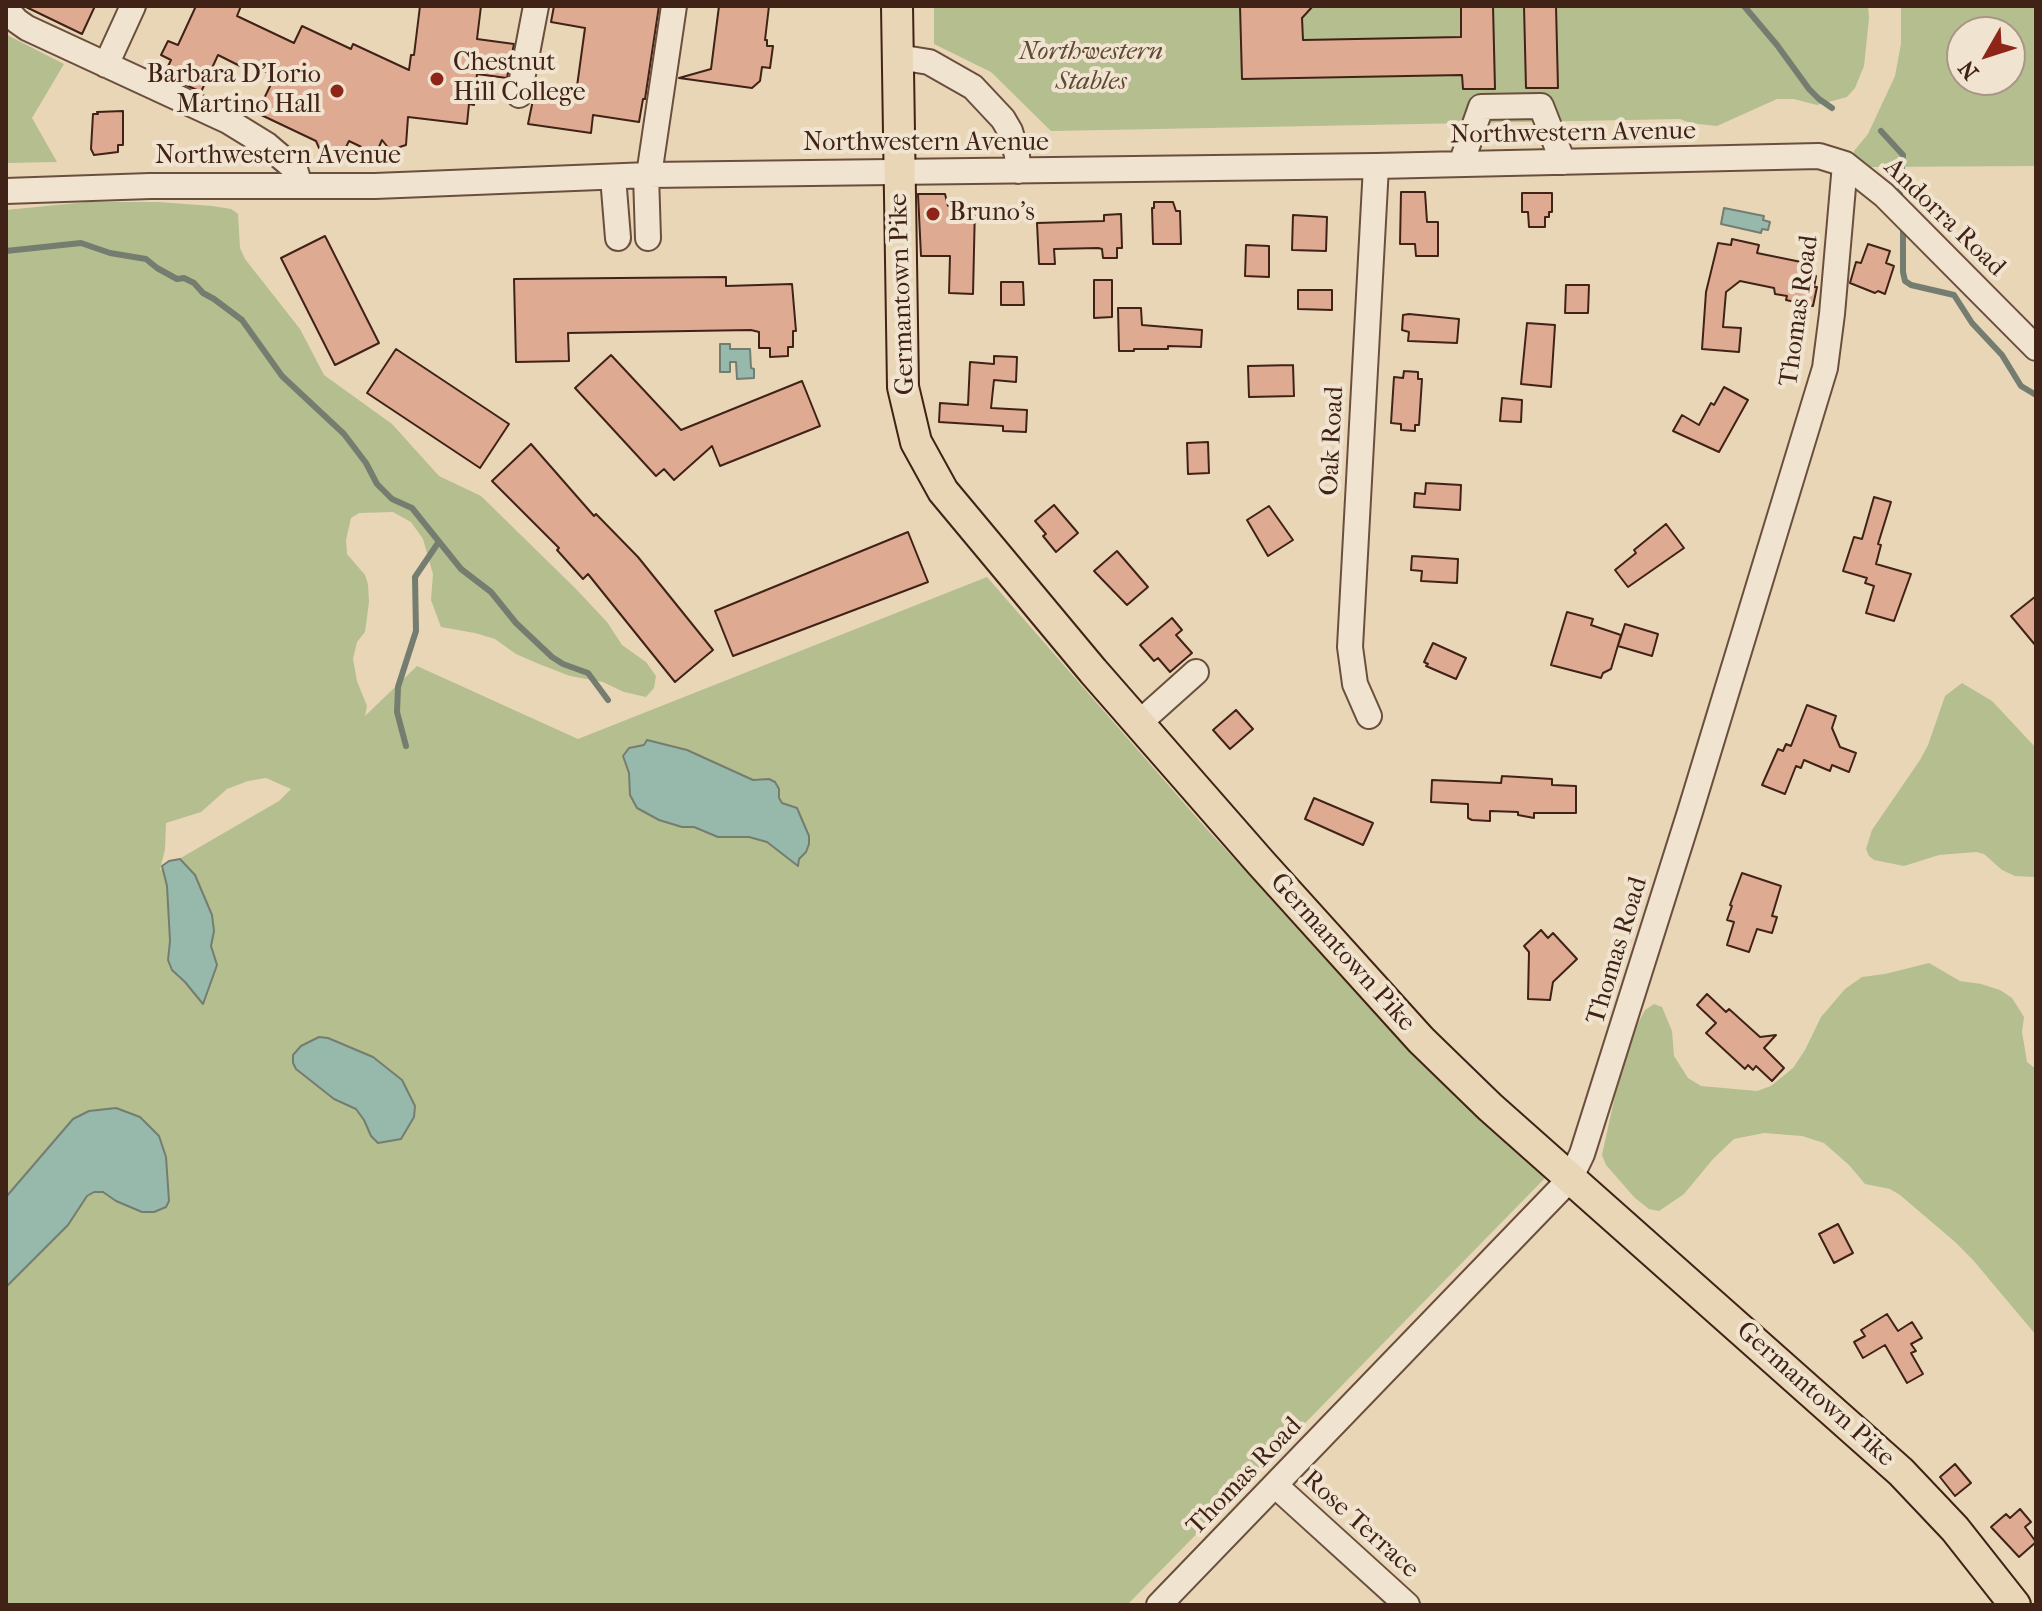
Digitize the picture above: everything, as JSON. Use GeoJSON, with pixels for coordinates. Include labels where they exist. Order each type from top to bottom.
{"type":"FeatureCollection","features":[{"type":"Feature","properties":{"kind":"main road","name":"Germantown Pike"},"geometry":{"type":"LineString","coordinates":[[897,6],[903,387],[911,425],[923,458],[955,507],[1261,863],[1421,1040],[1490,1107],[1901,1472],[1955,1529],[2015,1605]]}},
{"type":"Feature","properties":{"kind":"street"},"geometry":{"type":"LineString","coordinates":[[106,65],[133,6]]}},
{"type":"Feature","properties":{"kind":"street"},"geometry":{"type":"LineString","coordinates":[[519,95],[536,6]]}},
{"type":"Feature","properties":{"kind":"street"},"geometry":{"type":"LineString","coordinates":[[648,238],[648,175],[674,6]]}},
{"type":"Feature","properties":{"kind":"street"},"geometry":{"type":"LineString","coordinates":[[6,9],[27,28],[241,129],[267,145],[295,169],[300,186]]}},
{"type":"Feature","properties":{"kind":"street"},"geometry":{"type":"LineString","coordinates":[[898,57],[929,62],[973,87],[1010,131],[1018,171]]}},
{"type":"Feature","properties":{"kind":"street"},"geometry":{"type":"LineString","coordinates":[[1461,164],[1481,107],[1541,106],[1563,162]]}},
{"type":"Feature","properties":{"kind":"street","name":"Northwestern Avenue"},"geometry":{"type":"LineString","coordinates":[[6,191],[648,175],[1376,166],[1819,156],[1845,164]]}},
{"type":"Feature","properties":{"kind":"street","name":"Andorra Road"},"geometry":{"type":"LineString","coordinates":[[1845,164],[1904,213],[2036,348]]}},
{"type":"Feature","properties":{"kind":"street","name":"Thomas Road"},"geometry":{"type":"LineString","coordinates":[[1159,1605],[1570,1179],[1582,1154],[1825,368],[1845,164]]}},
{"type":"Feature","properties":{"kind":"street","name":"Oak Road"},"geometry":{"type":"LineString","coordinates":[[1369,716],[1355,684],[1350,647],[1376,166]]}},
{"type":"Feature","properties":{"kind":"street"},"geometry":{"type":"LineString","coordinates":[[613,177],[618,238]]}},
{"type":"Feature","properties":{"kind":"street"},"geometry":{"type":"LineString","coordinates":[[1139,723],[1196,672]]}},
{"type":"Feature","properties":{"kind":"street","name":"Rose Terrace"},"geometry":{"type":"LineString","coordinates":[[1276,1486],[1407,1605]]}},
{"type":"Feature","properties":{"kind":"green space","name":"Northwestern Stables"},"geometry":{"type":"Polygon","coordinates":[[[934,6],[1868,6],[1869,18],[1864,66],[1855,88],[1847,97],[1817,105],[1794,99],[1777,99],[1717,126],[1680,119],[1051,131],[991,72],[934,44],[934,6]]]}},
{"type":"Feature","properties":{"kind":"green space"},"geometry":{"type":"Polygon","coordinates":[[[1901,6],[2036,6],[2036,166],[1867,167],[1854,156],[1854,151],[1868,134],[1895,76],[1901,44],[1901,6]]]}},
{"type":"Feature","properties":{"kind":"green space"},"geometry":{"type":"Polygon","coordinates":[[[6,31],[9,36],[64,64],[32,118],[57,162],[6,163],[6,31]]]}},
{"type":"Feature","properties":{"kind":"green space"},"geometry":{"type":"Polygon","coordinates":[[[87,202],[158,202],[212,206],[231,209],[238,214],[240,248],[245,259],[300,329],[324,375],[392,424],[439,476],[481,496],[575,588],[607,622],[622,645],[646,662],[656,676],[654,688],[646,697],[624,692],[603,682],[570,676],[539,664],[516,654],[495,639],[441,627],[431,600],[433,574],[423,539],[411,522],[393,512],[359,513],[351,518],[346,540],[347,554],[365,575],[368,584],[365,632],[357,642],[353,659],[357,681],[367,706],[365,716],[417,666],[578,739],[987,577],[1204,826],[1420,1060],[1545,1178],[1127,1605],[6,1605],[6,210],[87,202]],[[266,778],[248,781],[227,789],[201,812],[166,823],[160,870],[279,801],[291,789],[266,778]]]}},
{"type":"Feature","properties":{"kind":"green space"},"geometry":{"type":"Polygon","coordinates":[[[1962,683],[1992,701],[2036,748],[2036,877],[2015,876],[2002,870],[1984,854],[1976,852],[1939,855],[1904,866],[1874,860],[1866,849],[1872,830],[1928,745],[1945,696],[1962,683]]]}},
{"type":"Feature","properties":{"kind":"green space"},"geometry":{"type":"Polygon","coordinates":[[[1929,963],[1960,981],[2000,990],[2012,998],[2024,1017],[2022,1032],[2027,1062],[2036,1069],[2036,1335],[1954,1241],[1900,1195],[1890,1189],[1865,1184],[1824,1143],[1802,1136],[1764,1133],[1734,1139],[1684,1194],[1659,1211],[1649,1209],[1635,1198],[1606,1165],[1602,1155],[1622,1064],[1645,1010],[1654,1004],[1662,1007],[1672,1031],[1674,1056],[1688,1078],[1701,1086],[1757,1091],[1771,1086],[1793,1068],[1821,1017],[1845,989],[1862,977],[1929,963]]]}},
{"type":"Feature","properties":{"kind":"shaded area"},"geometry":{"type":"Polygon","coordinates":[[[1724,208],[1764,216],[1763,220],[1770,222],[1768,230],[1762,229],[1761,233],[1721,224],[1724,208]]]}},
{"type":"Feature","properties":{"kind":"shaded area"},"geometry":{"type":"Polygon","coordinates":[[[720,344],[730,344],[730,349],[750,349],[754,378],[737,379],[736,362],[730,362],[730,372],[720,372],[720,344]]]}},
{"type":"Feature","properties":{"kind":"shaded area"},"geometry":{"type":"Polygon","coordinates":[[[647,740],[687,750],[753,780],[769,779],[775,782],[782,803],[797,808],[809,836],[809,844],[798,866],[767,842],[749,837],[718,837],[694,827],[659,820],[637,808],[630,795],[629,773],[623,756],[629,748],[644,745],[647,740]]]}},
{"type":"Feature","properties":{"kind":"shaded area"},"geometry":{"type":"Polygon","coordinates":[[[180,859],[195,875],[212,915],[214,931],[211,946],[217,965],[203,1004],[172,970],[168,960],[167,886],[162,866],[180,859]]]}},
{"type":"Feature","properties":{"kind":"shaded area"},"geometry":{"type":"Polygon","coordinates":[[[319,1037],[373,1057],[402,1080],[415,1106],[414,1117],[401,1139],[378,1143],[356,1109],[334,1099],[296,1069],[293,1055],[301,1046],[319,1037]]]}},
{"type":"Feature","properties":{"kind":"shaded area"},"geometry":{"type":"Polygon","coordinates":[[[116,1108],[140,1117],[159,1136],[166,1157],[169,1201],[166,1207],[154,1212],[142,1212],[103,1192],[94,1192],[87,1196],[68,1225],[6,1287],[6,1197],[73,1119],[89,1111],[116,1108]]]}},
{"type":"Feature","properties":{"kind":"building"},"geometry":{"type":"Polygon","coordinates":[[[24,6],[95,6],[82,34],[24,6]]]}},
{"type":"Feature","properties":{"kind":"building"},"geometry":{"type":"Polygon","coordinates":[[[196,6],[241,6],[237,16],[294,43],[302,26],[351,49],[353,44],[409,70],[420,6],[481,6],[477,39],[514,44],[507,78],[477,74],[474,105],[469,104],[467,124],[408,117],[406,145],[390,150],[382,140],[376,154],[349,141],[345,149],[332,154],[319,148],[316,141],[257,113],[275,76],[242,60],[240,66],[218,55],[201,92],[164,75],[171,60],[161,55],[168,41],[178,45],[196,6]]]}},
{"type":"Feature","properties":{"kind":"building"},"geometry":{"type":"Polygon","coordinates":[[[554,6],[659,6],[639,122],[593,115],[591,133],[528,124],[534,95],[575,101],[585,28],[551,22],[554,6]]]}},
{"type":"Feature","properties":{"kind":"building"},"geometry":{"type":"Polygon","coordinates":[[[719,6],[769,6],[765,40],[767,46],[773,46],[770,68],[762,67],[760,81],[752,88],[679,78],[711,69],[719,6]]]}},
{"type":"Feature","properties":{"kind":"building","name":"Northwestern Stables"},"geometry":{"type":"Polygon","coordinates":[[[1240,6],[1313,6],[1302,18],[1303,40],[1461,37],[1461,6],[1493,6],[1495,89],[1463,89],[1462,75],[1242,79],[1240,6]]]}},
{"type":"Feature","properties":{"kind":"building"},"geometry":{"type":"Polygon","coordinates":[[[1524,6],[1556,6],[1558,88],[1526,88],[1524,6]]]}},
{"type":"Feature","properties":{"kind":"building"},"geometry":{"type":"Polygon","coordinates":[[[123,111],[123,145],[118,145],[118,152],[94,155],[91,149],[93,114],[123,111]]]}},
{"type":"Feature","properties":{"kind":"building"},"geometry":{"type":"Polygon","coordinates":[[[1401,192],[1425,192],[1427,222],[1438,222],[1438,256],[1416,256],[1415,244],[1400,244],[1401,192]]]}},
{"type":"Feature","properties":{"kind":"building"},"geometry":{"type":"Polygon","coordinates":[[[1522,193],[1552,193],[1552,212],[1545,217],[1545,227],[1529,227],[1528,212],[1522,212],[1522,193]]]}},
{"type":"Feature","properties":{"kind":"building"},"geometry":{"type":"Polygon","coordinates":[[[918,194],[945,194],[948,206],[975,206],[973,294],[949,293],[950,256],[921,256],[918,194]]]}},
{"type":"Feature","properties":{"kind":"building"},"geometry":{"type":"Polygon","coordinates":[[[1154,202],[1173,202],[1176,211],[1180,211],[1181,244],[1153,244],[1154,202]]]}},
{"type":"Feature","properties":{"kind":"building"},"geometry":{"type":"Polygon","coordinates":[[[1121,214],[1122,248],[1117,248],[1117,258],[1103,258],[1102,249],[1098,248],[1054,249],[1055,264],[1039,264],[1037,223],[1104,221],[1104,215],[1121,214]]]}},
{"type":"Feature","properties":{"kind":"building"},"geometry":{"type":"Polygon","coordinates":[[[1293,215],[1327,217],[1326,251],[1292,250],[1293,215]]]}},
{"type":"Feature","properties":{"kind":"building"},"geometry":{"type":"Polygon","coordinates":[[[325,236],[379,343],[335,365],[281,258],[325,236]]]}},
{"type":"Feature","properties":{"kind":"building"},"geometry":{"type":"Polygon","coordinates":[[[1732,239],[1759,245],[1757,253],[1811,264],[1809,275],[1816,276],[1814,287],[1817,287],[1813,306],[1786,300],[1787,296],[1775,294],[1774,288],[1740,281],[1726,292],[1723,327],[1741,328],[1739,352],[1702,349],[1706,292],[1718,243],[1731,245],[1732,239]]]}},
{"type":"Feature","properties":{"kind":"building"},"geometry":{"type":"Polygon","coordinates":[[[1868,244],[1890,251],[1886,263],[1894,266],[1885,294],[1850,283],[1856,262],[1861,263],[1868,244]]]}},
{"type":"Feature","properties":{"kind":"building"},"geometry":{"type":"Polygon","coordinates":[[[1246,245],[1269,246],[1269,277],[1245,276],[1246,245]]]}},
{"type":"Feature","properties":{"kind":"building"},"geometry":{"type":"Polygon","coordinates":[[[726,277],[726,286],[792,284],[796,331],[793,331],[793,347],[788,347],[788,356],[770,357],[770,348],[759,348],[759,332],[751,330],[568,333],[569,361],[516,362],[514,279],[726,277]]]}},
{"type":"Feature","properties":{"kind":"building"},"geometry":{"type":"Polygon","coordinates":[[[1094,280],[1112,280],[1112,317],[1094,318],[1094,280]]]}},
{"type":"Feature","properties":{"kind":"building"},"geometry":{"type":"Polygon","coordinates":[[[1001,282],[1023,282],[1024,305],[1001,305],[1001,282]]]}},
{"type":"Feature","properties":{"kind":"building"},"geometry":{"type":"Polygon","coordinates":[[[1566,285],[1589,285],[1588,313],[1565,313],[1566,285]]]}},
{"type":"Feature","properties":{"kind":"building"},"geometry":{"type":"Polygon","coordinates":[[[1298,290],[1332,290],[1332,310],[1298,309],[1298,290]]]}},
{"type":"Feature","properties":{"kind":"building"},"geometry":{"type":"Polygon","coordinates":[[[1118,308],[1141,308],[1142,325],[1202,330],[1201,347],[1168,346],[1168,349],[1119,351],[1118,308]]]}},
{"type":"Feature","properties":{"kind":"building"},"geometry":{"type":"Polygon","coordinates":[[[1403,315],[1459,319],[1457,343],[1408,341],[1409,332],[1402,330],[1403,315]]]}},
{"type":"Feature","properties":{"kind":"building"},"geometry":{"type":"Polygon","coordinates":[[[1527,323],[1555,325],[1551,387],[1521,384],[1527,323]]]}},
{"type":"Feature","properties":{"kind":"building"},"geometry":{"type":"Polygon","coordinates":[[[396,349],[509,424],[480,468],[367,393],[396,349]]]}},
{"type":"Feature","properties":{"kind":"building"},"geometry":{"type":"Polygon","coordinates":[[[611,355],[681,430],[802,381],[820,426],[720,466],[712,446],[674,480],[664,469],[656,476],[575,388],[611,355]]]}},
{"type":"Feature","properties":{"kind":"building"},"geometry":{"type":"Polygon","coordinates":[[[994,356],[1017,357],[1016,382],[994,380],[991,408],[1027,410],[1026,432],[1003,431],[1003,426],[939,422],[940,403],[968,405],[970,362],[994,364],[994,356]]]}},
{"type":"Feature","properties":{"kind":"building"},"geometry":{"type":"Polygon","coordinates":[[[1293,365],[1294,396],[1249,397],[1248,366],[1293,365]]]}},
{"type":"Feature","properties":{"kind":"building"},"geometry":{"type":"Polygon","coordinates":[[[1404,371],[1418,372],[1418,379],[1422,379],[1419,425],[1415,425],[1415,431],[1401,430],[1401,424],[1391,423],[1394,377],[1403,378],[1404,371]]]}},
{"type":"Feature","properties":{"kind":"building"},"geometry":{"type":"Polygon","coordinates":[[[1724,387],[1748,400],[1719,452],[1673,431],[1682,415],[1699,425],[1724,387]]]}},
{"type":"Feature","properties":{"kind":"building"},"geometry":{"type":"Polygon","coordinates":[[[1502,398],[1522,400],[1521,422],[1500,421],[1502,398]]]}},
{"type":"Feature","properties":{"kind":"building"},"geometry":{"type":"Polygon","coordinates":[[[1208,442],[1209,473],[1188,474],[1187,443],[1208,442]]]}},
{"type":"Feature","properties":{"kind":"building"},"geometry":{"type":"Polygon","coordinates":[[[531,444],[594,516],[596,514],[638,557],[713,650],[675,682],[588,574],[583,579],[557,550],[559,548],[492,481],[531,444]]]}},
{"type":"Feature","properties":{"kind":"building"},"geometry":{"type":"Polygon","coordinates":[[[1426,483],[1461,485],[1460,510],[1414,507],[1415,493],[1425,494],[1426,483]]]}},
{"type":"Feature","properties":{"kind":"building"},"geometry":{"type":"Polygon","coordinates":[[[1874,497],[1891,502],[1878,544],[1881,545],[1876,564],[1911,574],[1894,621],[1866,613],[1874,586],[1865,583],[1867,578],[1843,571],[1854,537],[1862,539],[1874,497]]]}},
{"type":"Feature","properties":{"kind":"building"},"geometry":{"type":"Polygon","coordinates":[[[1054,505],[1078,533],[1056,552],[1035,521],[1054,505]]]}},
{"type":"Feature","properties":{"kind":"building"},"geometry":{"type":"Polygon","coordinates":[[[1269,506],[1293,540],[1268,556],[1247,520],[1269,506]]]}},
{"type":"Feature","properties":{"kind":"building"},"geometry":{"type":"Polygon","coordinates":[[[1666,524],[1684,548],[1628,587],[1615,570],[1666,524]]]}},
{"type":"Feature","properties":{"kind":"building"},"geometry":{"type":"Polygon","coordinates":[[[908,532],[928,582],[733,656],[715,611],[908,532]]]}},
{"type":"Feature","properties":{"kind":"building"},"geometry":{"type":"Polygon","coordinates":[[[1117,551],[1148,587],[1127,605],[1094,571],[1117,551]]]}},
{"type":"Feature","properties":{"kind":"building"},"geometry":{"type":"Polygon","coordinates":[[[1412,556],[1458,559],[1457,583],[1421,581],[1422,571],[1411,570],[1412,556]]]}},
{"type":"Feature","properties":{"kind":"building"},"geometry":{"type":"Polygon","coordinates":[[[2036,596],[2036,646],[2011,616],[2036,596]]]}},
{"type":"Feature","properties":{"kind":"building"},"geometry":{"type":"Polygon","coordinates":[[[1567,612],[1593,619],[1591,625],[1621,635],[1611,669],[1601,678],[1551,665],[1567,612]]]}},
{"type":"Feature","properties":{"kind":"building"},"geometry":{"type":"Polygon","coordinates":[[[1172,618],[1182,630],[1176,635],[1192,653],[1170,672],[1158,658],[1154,661],[1140,645],[1172,618]]]}},
{"type":"Feature","properties":{"kind":"building"},"geometry":{"type":"Polygon","coordinates":[[[1625,624],[1658,634],[1652,656],[1618,646],[1625,624]]]}},
{"type":"Feature","properties":{"kind":"building"},"geometry":{"type":"Polygon","coordinates":[[[1433,643],[1466,658],[1456,679],[1426,666],[1428,664],[1424,662],[1433,643]]]}},
{"type":"Feature","properties":{"kind":"building"},"geometry":{"type":"Polygon","coordinates":[[[1807,705],[1836,716],[1832,728],[1840,747],[1856,753],[1849,772],[1832,765],[1830,771],[1804,760],[1801,768],[1796,766],[1785,794],[1762,785],[1778,749],[1783,751],[1786,744],[1791,746],[1807,705]]]}},
{"type":"Feature","properties":{"kind":"building"},"geometry":{"type":"Polygon","coordinates":[[[1236,710],[1253,729],[1230,749],[1213,730],[1236,710]]]}},
{"type":"Feature","properties":{"kind":"building"},"geometry":{"type":"Polygon","coordinates":[[[1502,776],[1552,779],[1552,785],[1576,786],[1576,813],[1534,813],[1534,818],[1518,815],[1518,812],[1490,811],[1490,821],[1472,820],[1468,818],[1468,804],[1431,802],[1432,780],[1501,783],[1502,776]]]}},
{"type":"Feature","properties":{"kind":"building"},"geometry":{"type":"Polygon","coordinates":[[[1314,798],[1373,823],[1363,845],[1305,819],[1314,798]]]}},
{"type":"Feature","properties":{"kind":"building"},"geometry":{"type":"Polygon","coordinates":[[[1742,873],[1781,886],[1772,916],[1777,917],[1772,933],[1757,929],[1749,952],[1727,945],[1734,922],[1727,920],[1730,905],[1742,873]]]}},
{"type":"Feature","properties":{"kind":"building"},"geometry":{"type":"Polygon","coordinates":[[[1541,930],[1548,938],[1553,933],[1577,959],[1553,982],[1550,1000],[1528,999],[1529,952],[1524,946],[1541,930]]]}},
{"type":"Feature","properties":{"kind":"building"},"geometry":{"type":"Polygon","coordinates":[[[1707,994],[1760,1037],[1776,1035],[1764,1048],[1784,1068],[1772,1081],[1756,1066],[1753,1070],[1748,1065],[1745,1069],[1706,1033],[1716,1023],[1697,1005],[1707,994]]]}},
{"type":"Feature","properties":{"kind":"building"},"geometry":{"type":"Polygon","coordinates":[[[1838,1224],[1853,1253],[1834,1263],[1819,1234],[1838,1224]]]}},
{"type":"Feature","properties":{"kind":"building"},"geometry":{"type":"Polygon","coordinates":[[[1887,1314],[1898,1331],[1912,1322],[1922,1338],[1911,1344],[1916,1351],[1911,1353],[1923,1374],[1907,1383],[1885,1345],[1863,1358],[1854,1342],[1865,1336],[1861,1330],[1887,1314]]]}},
{"type":"Feature","properties":{"kind":"building"},"geometry":{"type":"Polygon","coordinates":[[[1955,1464],[1971,1483],[1955,1496],[1940,1477],[1955,1464]]]}},
{"type":"Feature","properties":{"kind":"building"},"geometry":{"type":"Polygon","coordinates":[[[2020,1509],[2031,1522],[2025,1527],[2036,1542],[2019,1557],[1991,1527],[2006,1514],[2010,1518],[2020,1509]]]}},
{"type":"Feature","properties":{"kind":"waterway"},"geometry":{"type":"LineString","coordinates":[[1744,6],[1809,89],[1832,108]]}},
{"type":"Feature","properties":{"kind":"waterway"},"geometry":{"type":"LineString","coordinates":[[1881,131],[1903,155],[1900,194]]}},
{"type":"Feature","properties":{"kind":"waterway"},"geometry":{"type":"LineString","coordinates":[[1903,229],[1905,281],[1954,295],[1972,323],[2002,355],[2021,386],[2036,395]]}},
{"type":"Feature","properties":{"kind":"waterway"},"geometry":{"type":"LineString","coordinates":[[6,251],[81,243],[110,253],[146,259],[177,279],[184,278],[194,283],[203,293],[242,320],[282,376],[344,434],[377,484],[392,499],[412,508],[461,569],[491,592],[516,623],[552,657],[588,673],[608,700]]}},
{"type":"Feature","properties":{"kind":"waterway"},"geometry":{"type":"LineString","coordinates":[[406,746],[397,712],[398,687],[416,631],[415,577],[438,543]]}},
{"type":"Feature","properties":{"kind":"place","name":"Chestnut Hill College"},"geometry":{"type":"Point","coordinates":[437,79]}},
{"type":"Feature","properties":{"kind":"place","name":"Barbara D'Iorio Martino Hall"},"geometry":{"type":"Point","coordinates":[337,91]}},
{"type":"Feature","properties":{"kind":"place","name":"Bruno's"},"geometry":{"type":"Point","coordinates":[933,214]}}]}
